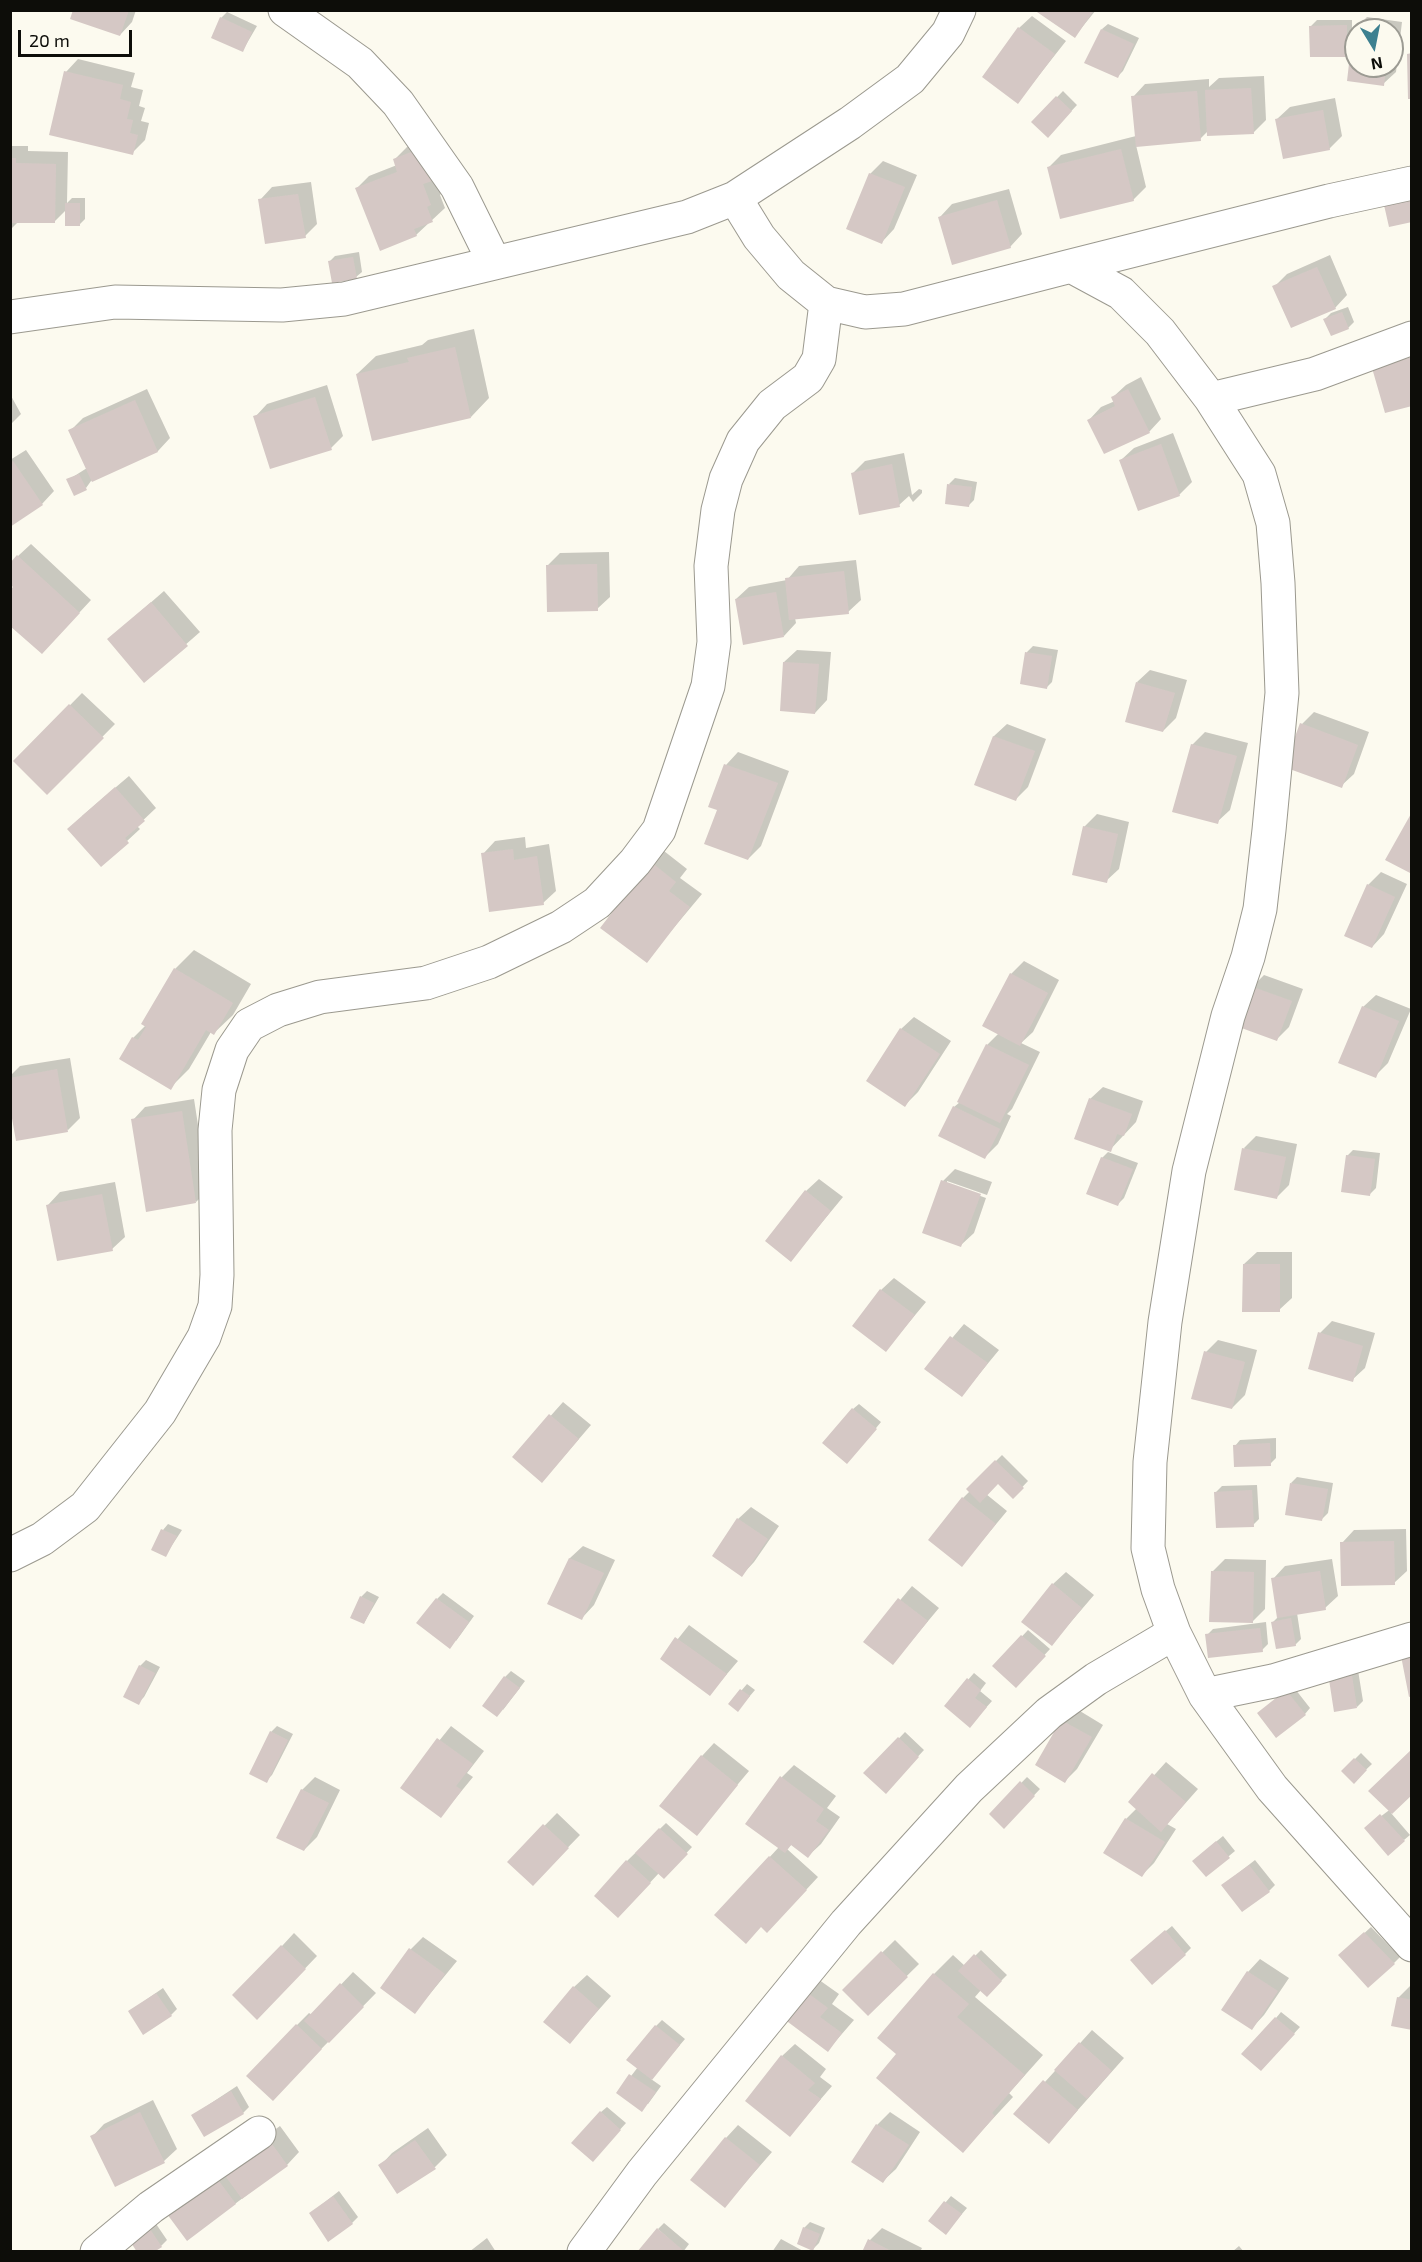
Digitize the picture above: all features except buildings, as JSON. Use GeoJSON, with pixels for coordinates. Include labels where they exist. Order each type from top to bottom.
{"type":"FeatureCollection","features":[{"type":"Feature","properties":{"kind":"street"},"geometry":{"type":"LineString","coordinates":[[285,10],[360,63],[398,104],[458,187],[494,262]]}},
{"type":"Feature","properties":{"kind":"street"},"geometry":{"type":"LineString","coordinates":[[10,317],[115,302],[282,305],[344,299],[687,217],[735,198],[850,123],[910,80],[948,33],[958,10]]}},
{"type":"Feature","properties":{"kind":"street"},"geometry":{"type":"LineString","coordinates":[[735,198],[759,237],[791,275],[826,303],[865,312],[904,309],[1329,201],[1412,183]]}},
{"type":"Feature","properties":{"kind":"street"},"geometry":{"type":"LineString","coordinates":[[1071,266],[1121,293],[1160,332],[1211,399],[1259,474],[1273,523],[1278,583],[1282,693],[1260,909],[1248,957],[1228,1016],[1189,1171],[1164,1334],[1150,1462],[1148,1548],[1158,1589],[1174,1633],[1205,1695],[1272,1788],[1412,1945]]}},
{"type":"Feature","properties":{"kind":"street"},"geometry":{"type":"LineString","coordinates":[[10,1555],[42,1539],[85,1507],[160,1412],[204,1337],[215,1306],[217,1275],[215,1130],[219,1090],[232,1050],[249,1025],[278,1010],[320,997],[426,983],[489,962],[561,927],[597,903],[635,862],[659,830],[708,686],[714,642],[711,566],[718,510],[726,479],[743,441],[771,405],[808,378],[819,359],[826,303]]}},
{"type":"Feature","properties":{"kind":"street"},"geometry":{"type":"LineString","coordinates":[[1211,399],[1315,374],[1412,338]]}},
{"type":"Feature","properties":{"kind":"street"},"geometry":{"type":"LineString","coordinates":[[584,2252],[642,2173],[846,1923],[969,1788],[1049,1713],[1096,1679],[1174,1633]]}},
{"type":"Feature","properties":{"kind":"street"},"geometry":{"type":"LineString","coordinates":[[1205,1695],[1273,1681],[1412,1639]]}},
{"type":"Feature","properties":{"kind":"street"},"geometry":{"type":"LineString","coordinates":[[97,2252],[152,2207],[259,2133]]}}]}
